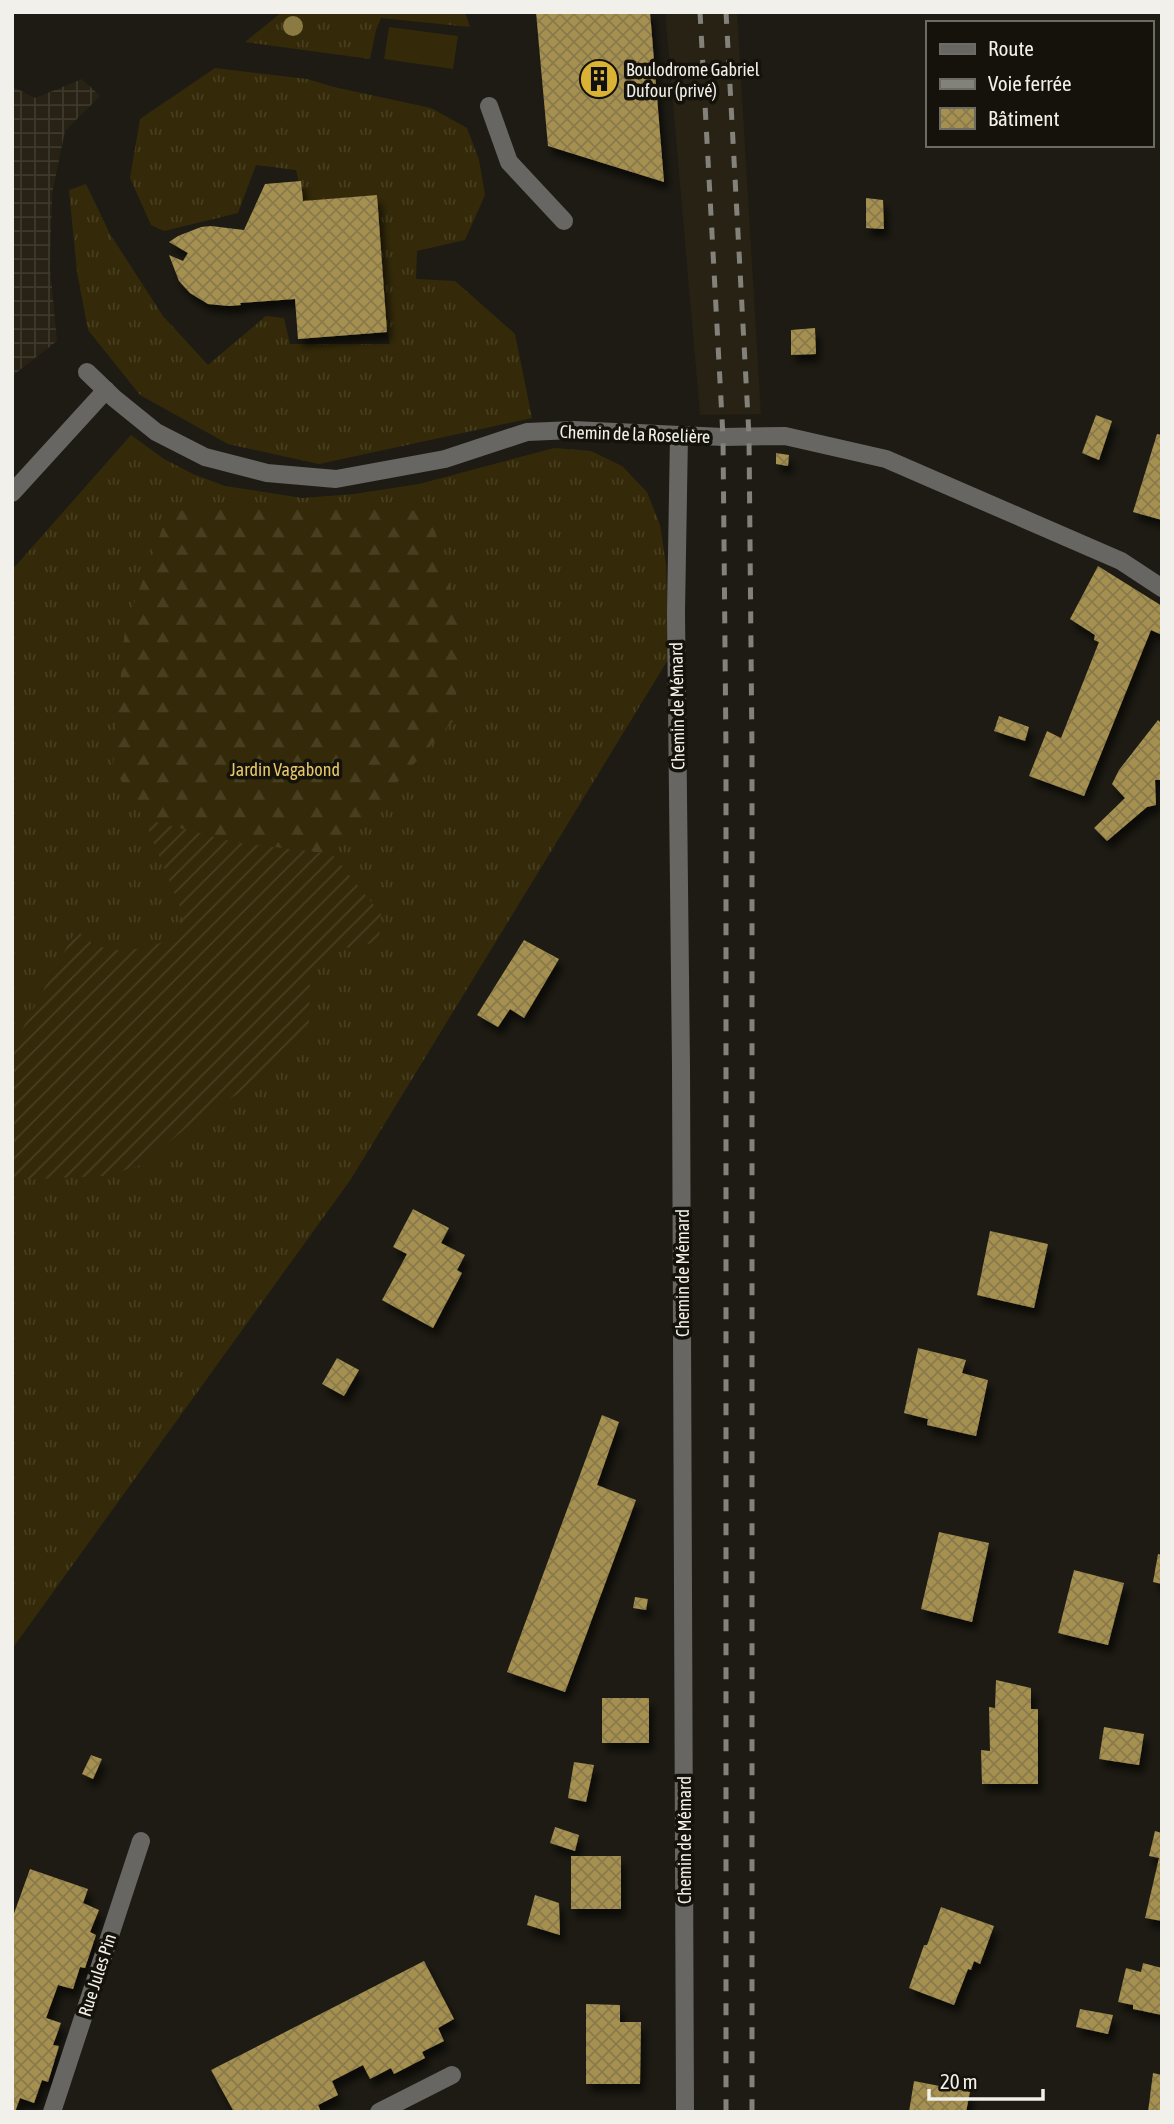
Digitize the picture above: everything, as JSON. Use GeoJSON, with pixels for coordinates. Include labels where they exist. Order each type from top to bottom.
{"type":"FeatureCollection","features":[{"type":"Feature","properties":{"kind":"street"},"geometry":{"type":"LineString","coordinates":[[489,106],[509,162],[564,220]]}},
{"type":"Feature","properties":{"kind":"street","name":"Chemin de la Roselière"},"geometry":{"type":"LineString","coordinates":[[87,372],[156,432],[205,457],[267,473],[336,479],[445,459],[527,432],[573,430],[723,437],[785,436],[886,459],[1121,561],[1162,588]]}},
{"type":"Feature","properties":{"kind":"street"},"geometry":{"type":"LineString","coordinates":[[12,493],[106,390]]}},
{"type":"Feature","properties":{"kind":"street","name":"Chemin de Mémard"},"geometry":{"type":"LineString","coordinates":[[679,435],[676,613],[681,1067],[685,2112]]}},
{"type":"Feature","properties":{"kind":"street","name":"Rue Jules Pin"},"geometry":{"type":"LineString","coordinates":[[57,2110],[141,1841]]}},
{"type":"Feature","properties":{"kind":"street"},"geometry":{"type":"LineString","coordinates":[[383,2111],[452,2075]]}},
{"type":"Feature","properties":{"kind":"shaded area"},"geometry":{"type":"Polygon","coordinates":[[[665,12],[737,12],[761,414],[700,415],[665,12]]]}},
{"type":"Feature","properties":{"kind":"shaded area"},"geometry":{"type":"Polygon","coordinates":[[[82,79],[100,96],[65,131],[52,194],[50,268],[57,341],[12,376],[12,86],[35,98],[82,79]]]}},
{"type":"Feature","properties":{"kind":"green space"},"geometry":{"type":"Polygon","coordinates":[[[282,12],[465,12],[470,27],[381,18],[370,59],[245,42],[282,12]]]}},
{"type":"Feature","properties":{"kind":"green space"},"geometry":{"type":"Polygon","coordinates":[[[389,27],[458,36],[453,69],[384,59],[389,27]]]}},
{"type":"Feature","properties":{"kind":"green space"},"geometry":{"type":"Polygon","coordinates":[[[215,68],[307,79],[431,108],[467,128],[479,160],[485,195],[465,240],[417,251],[416,279],[455,281],[515,334],[532,418],[319,464],[228,444],[140,395],[88,330],[77,272],[69,190],[86,184],[110,234],[163,316],[208,365],[266,316],[284,318],[290,344],[390,344],[377,195],[303,201],[296,170],[256,165],[238,213],[164,231],[151,225],[130,178],[140,119],[215,68]]]}},
{"type":"Feature","properties":{"kind":"green space","name":"Jardin Vagabond"},"geometry":{"type":"Polygon","coordinates":[[[131,435],[164,459],[225,486],[302,498],[354,494],[419,484],[554,448],[591,451],[622,466],[647,492],[660,525],[666,564],[669,658],[351,1179],[12,1649],[12,570],[131,435]]]}},
{"type":"Feature","properties":{"kind":"green space"},"geometry":{"type":"Polygon","coordinates":[[[259,507],[430,511],[463,637],[453,721],[332,854],[238,843],[144,819],[113,767],[125,627],[169,511],[259,507]]]}},
{"type":"Feature","properties":{"kind":"green space"},"geometry":{"type":"Polygon","coordinates":[[[144,819],[238,843],[332,854],[381,914],[379,937],[369,944],[333,950],[310,977],[309,1024],[291,1055],[253,1086],[208,1110],[141,1165],[105,1176],[12,1180],[12,1044],[76,930],[94,944],[114,950],[147,947],[177,936],[183,914],[144,819]]]}},
{"type":"Feature","properties":{"kind":"building","name":"Boulodrome Gabriel Dufour (privé)"},"geometry":{"type":"Polygon","coordinates":[[[536,12],[650,12],[664,182],[548,146],[536,12]]]}},
{"type":"Feature","properties":{"kind":"building"},"geometry":{"type":"Polygon","coordinates":[[[301,181],[303,201],[377,195],[387,332],[298,339],[295,299],[229,306],[208,304],[190,293],[179,281],[169,255],[183,261],[188,253],[169,242],[201,227],[244,230],[265,184],[301,181]]]}},
{"type":"Feature","properties":{"kind":"building"},"geometry":{"type":"Polygon","coordinates":[[[866,198],[883,200],[884,229],[866,228],[866,198]]]}},
{"type":"Feature","properties":{"kind":"building"},"geometry":{"type":"Polygon","coordinates":[[[815,328],[816,354],[791,355],[791,330],[815,328]]]}},
{"type":"Feature","properties":{"kind":"building"},"geometry":{"type":"Polygon","coordinates":[[[1096,415],[1112,421],[1099,460],[1082,453],[1096,415]]]}},
{"type":"Feature","properties":{"kind":"building"},"geometry":{"type":"Polygon","coordinates":[[[1157,434],[1162,435],[1162,520],[1133,512],[1157,434]]]}},
{"type":"Feature","properties":{"kind":"building"},"geometry":{"type":"Polygon","coordinates":[[[776,453],[789,455],[788,466],[776,464],[776,453]]]}},
{"type":"Feature","properties":{"kind":"building"},"geometry":{"type":"Polygon","coordinates":[[[1098,566],[1162,606],[1162,635],[1151,630],[1084,796],[1029,776],[1047,731],[1061,738],[1099,642],[1094,640],[1095,635],[1070,619],[1098,566]]]}},
{"type":"Feature","properties":{"kind":"building"},"geometry":{"type":"Polygon","coordinates":[[[999,716],[1029,727],[1025,741],[994,731],[999,716]]]}},
{"type":"Feature","properties":{"kind":"building"},"geometry":{"type":"Polygon","coordinates":[[[1158,720],[1162,724],[1162,780],[1155,780],[1156,805],[1147,807],[1107,841],[1094,828],[1125,798],[1112,784],[1119,770],[1158,720]]]}},
{"type":"Feature","properties":{"kind":"building"},"geometry":{"type":"Polygon","coordinates":[[[524,940],[559,959],[524,1018],[510,1009],[498,1027],[477,1015],[524,940]]]}},
{"type":"Feature","properties":{"kind":"building"},"geometry":{"type":"Polygon","coordinates":[[[413,1209],[449,1228],[441,1243],[465,1255],[457,1270],[462,1273],[433,1328],[382,1300],[407,1254],[393,1247],[413,1209]]]}},
{"type":"Feature","properties":{"kind":"building"},"geometry":{"type":"Polygon","coordinates":[[[990,1231],[1048,1244],[1034,1308],[977,1295],[990,1231]]]}},
{"type":"Feature","properties":{"kind":"building"},"geometry":{"type":"Polygon","coordinates":[[[918,1348],[966,1360],[962,1373],[988,1380],[976,1436],[927,1425],[928,1419],[904,1413],[918,1348]]]}},
{"type":"Feature","properties":{"kind":"building"},"geometry":{"type":"Polygon","coordinates":[[[337,1358],[359,1370],[344,1396],[322,1384],[337,1358]]]}},
{"type":"Feature","properties":{"kind":"building"},"geometry":{"type":"Polygon","coordinates":[[[602,1415],[619,1422],[597,1485],[636,1500],[565,1692],[507,1672],[602,1415]]]}},
{"type":"Feature","properties":{"kind":"building"},"geometry":{"type":"Polygon","coordinates":[[[939,1532],[989,1543],[972,1622],[921,1609],[939,1532]]]}},
{"type":"Feature","properties":{"kind":"building"},"geometry":{"type":"Polygon","coordinates":[[[1158,1554],[1162,1555],[1162,1584],[1153,1582],[1158,1554]]]}},
{"type":"Feature","properties":{"kind":"building"},"geometry":{"type":"Polygon","coordinates":[[[1074,1570],[1124,1583],[1108,1645],[1058,1633],[1074,1570]]]}},
{"type":"Feature","properties":{"kind":"building"},"geometry":{"type":"Polygon","coordinates":[[[635,1597],[648,1599],[646,1610],[633,1608],[635,1597]]]}},
{"type":"Feature","properties":{"kind":"building"},"geometry":{"type":"Polygon","coordinates":[[[996,1680],[1031,1688],[1031,1709],[1038,1709],[1038,1784],[982,1784],[981,1750],[990,1751],[989,1707],[995,1708],[996,1680]]]}},
{"type":"Feature","properties":{"kind":"building"},"geometry":{"type":"Polygon","coordinates":[[[602,1698],[649,1698],[649,1743],[602,1743],[602,1698]]]}},
{"type":"Feature","properties":{"kind":"building"},"geometry":{"type":"Polygon","coordinates":[[[1104,1727],[1144,1734],[1139,1765],[1099,1759],[1104,1727]]]}},
{"type":"Feature","properties":{"kind":"building"},"geometry":{"type":"Polygon","coordinates":[[[91,1755],[102,1759],[93,1779],[82,1774],[91,1755]]]}},
{"type":"Feature","properties":{"kind":"building"},"geometry":{"type":"Polygon","coordinates":[[[574,1762],[594,1765],[586,1802],[568,1798],[574,1762]]]}},
{"type":"Feature","properties":{"kind":"building"},"geometry":{"type":"Polygon","coordinates":[[[555,1827],[579,1835],[575,1851],[550,1843],[555,1827]]]}},
{"type":"Feature","properties":{"kind":"building"},"geometry":{"type":"Polygon","coordinates":[[[1155,1831],[1162,1833],[1162,1921],[1145,1918],[1159,1858],[1149,1856],[1155,1831]]]}},
{"type":"Feature","properties":{"kind":"building"},"geometry":{"type":"Polygon","coordinates":[[[571,1856],[621,1856],[621,1909],[571,1909],[571,1856]]]}},
{"type":"Feature","properties":{"kind":"building"},"geometry":{"type":"Polygon","coordinates":[[[30,1869],[88,1889],[83,1903],[99,1910],[90,1932],[96,1935],[85,1968],[80,1967],[73,1989],[58,1985],[46,2018],[61,2023],[53,2045],[59,2046],[48,2082],[42,2080],[34,2103],[20,2098],[15,2112],[12,2112],[12,1919],[30,1869]]]}},
{"type":"Feature","properties":{"kind":"building"},"geometry":{"type":"Polygon","coordinates":[[[535,1895],[559,1903],[560,1935],[527,1925],[535,1895]]]}},
{"type":"Feature","properties":{"kind":"building"},"geometry":{"type":"Polygon","coordinates":[[[941,1907],[994,1926],[980,1964],[974,1961],[971,1970],[968,1969],[954,2005],[909,1988],[941,1907]]]}},
{"type":"Feature","properties":{"kind":"building"},"geometry":{"type":"Polygon","coordinates":[[[424,1961],[454,2019],[438,2028],[444,2041],[422,2052],[425,2058],[394,2074],[391,2068],[370,2079],[363,2065],[332,2081],[338,2095],[318,2105],[321,2112],[234,2112],[211,2070],[424,1961]]]}},
{"type":"Feature","properties":{"kind":"building"},"geometry":{"type":"Polygon","coordinates":[[[1143,1963],[1162,1968],[1162,2015],[1133,2009],[1133,2005],[1118,2002],[1126,1968],[1141,1972],[1143,1963]]]}},
{"type":"Feature","properties":{"kind":"building"},"geometry":{"type":"Polygon","coordinates":[[[586,2004],[620,2005],[620,2022],[641,2022],[640,2084],[586,2084],[586,2004]]]}},
{"type":"Feature","properties":{"kind":"building"},"geometry":{"type":"Polygon","coordinates":[[[1080,2009],[1113,2015],[1108,2034],[1076,2027],[1080,2009]]]}},
{"type":"Feature","properties":{"kind":"building"},"geometry":{"type":"Polygon","coordinates":[[[1153,2073],[1162,2075],[1162,2112],[1148,2112],[1153,2073]]]}},
{"type":"Feature","properties":{"kind":"building"},"geometry":{"type":"Polygon","coordinates":[[[914,2081],[970,2092],[966,2112],[909,2112],[914,2081]]]}},
{"type":"Feature","properties":{"kind":"railway"},"geometry":{"type":"LineString","coordinates":[[700,12],[723,437],[726,752],[726,2112]]}},
{"type":"Feature","properties":{"kind":"railway"},"geometry":{"type":"LineString","coordinates":[[726,12],[749,436],[752,752],[752,2112]]}},
{"type":"Feature","properties":{"kind":"place","name":"Boulodrome Gabriel Dufour (privé)"},"geometry":{"type":"Point","coordinates":[599,79]}}]}
